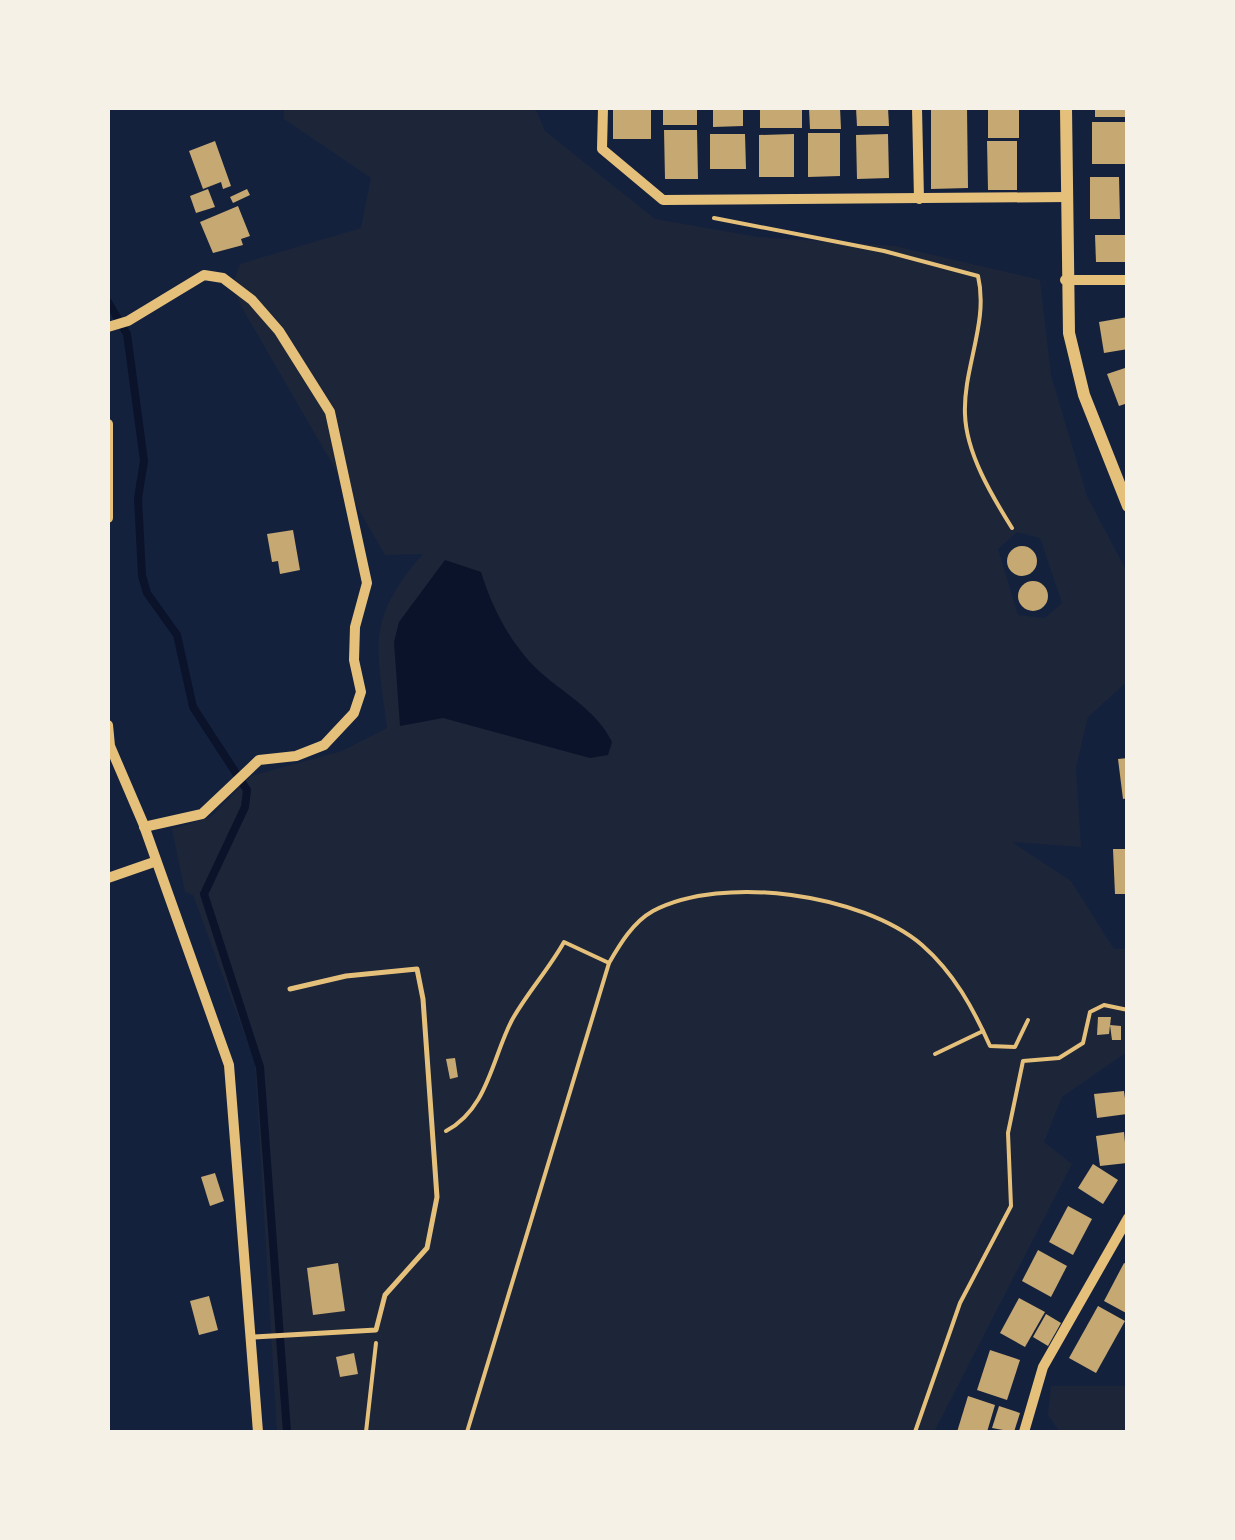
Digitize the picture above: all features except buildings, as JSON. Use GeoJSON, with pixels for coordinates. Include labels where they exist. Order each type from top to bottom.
{"type":"FeatureCollection","features":[{"type":"Feature","properties":{"kind":"street"},"geometry":{"type":"LineString","coordinates":[[603,108],[602,148],[664,200],[1067,197]]}},
{"type":"Feature","properties":{"kind":"street"},"geometry":{"type":"LineString","coordinates":[[918,108],[919,200]]}},
{"type":"Feature","properties":{"kind":"street"},"geometry":{"type":"LineString","coordinates":[[1066,108],[1065,280],[1069,333],[1084,395],[1128,506]]}},
{"type":"Feature","properties":{"kind":"street"},"geometry":{"type":"LineString","coordinates":[[117,324],[204,275],[224,278],[252,300],[279,331],[330,412],[367,583],[355,627],[354,660],[360,692],[354,713],[324,745],[296,756],[259,760],[202,814],[144,827]]}},
{"type":"Feature","properties":{"kind":"street"},"geometry":{"type":"LineString","coordinates":[[1065,280],[1128,280]]}},
{"type":"Feature","properties":{"kind":"street"},"geometry":{"type":"LineString","coordinates":[[108,424],[108,518]]}},
{"type":"Feature","properties":{"kind":"street"},"geometry":{"type":"LineString","coordinates":[[108,725],[110,746],[144,827],[230,1065],[258,1432]]}},
{"type":"Feature","properties":{"kind":"street"},"geometry":{"type":"LineString","coordinates":[[108,878],[154,862]]}},
{"type":"Feature","properties":{"kind":"street"},"geometry":{"type":"LineString","coordinates":[[1024,1432],[1043,1367],[1128,1218]]}},
{"type":"Feature","properties":{"kind":"lane"},"geometry":{"type":"LineString","coordinates":[[253,1338],[376,1330],[384,1294],[427,1248],[437,1197],[423,999],[416,969],[346,976],[290,989]]}},
{"type":"Feature","properties":{"kind":"path"},"geometry":{"type":"LineString","coordinates":[[684,200],[701,216],[884,251],[978,276],[981,308],[964,412],[968,436],[1012,528]]}},
{"type":"Feature","properties":{"kind":"path"},"geometry":{"type":"LineString","coordinates":[[468,1432],[609,963],[633,927],[650,912],[699,897],[807,896],[863,911],[921,944],[961,989],[990,1046],[1015,1048]]}},
{"type":"Feature","properties":{"kind":"path"},"geometry":{"type":"LineString","coordinates":[[433,1137],[464,1118],[476,1102],[512,1021],[564,942],[609,963]]}},
{"type":"Feature","properties":{"kind":"path"},"geometry":{"type":"LineString","coordinates":[[1023,1062],[1059,1058],[1083,1043],[1090,1012],[1104,1004],[1128,1010]]}},
{"type":"Feature","properties":{"kind":"path"},"geometry":{"type":"LineString","coordinates":[[1015,1048],[1028,1020]]}},
{"type":"Feature","properties":{"kind":"path"},"geometry":{"type":"LineString","coordinates":[[935,1054],[983,1032]]}},
{"type":"Feature","properties":{"kind":"path"},"geometry":{"type":"LineString","coordinates":[[914,1432],[960,1303],[1011,1206],[1008,1133],[1023,1062],[1015,1048]]}},
{"type":"Feature","properties":{"kind":"path"},"geometry":{"type":"LineString","coordinates":[[366,1432],[378,1359],[376,1330]]}},
{"type":"Feature","properties":{"kind":"shaded area"},"geometry":{"type":"Polygon","coordinates":[[[284,108],[535,108],[545,131],[655,219],[758,237],[895,246],[1040,280],[1051,375],[1087,496],[1127,572],[1127,682],[1088,717],[1076,768],[1081,847],[1012,842],[1071,881],[1114,949],[1127,949],[1127,1052],[1062,1097],[1044,1142],[1072,1164],[934,1432],[277,1432],[255,1063],[193,895],[185,892],[172,829],[211,817],[251,776],[342,751],[387,728],[379,654],[383,616],[404,577],[423,554],[385,555],[241,306],[233,284],[240,264],[361,228],[371,178],[284,119],[284,108]],[[1017,532],[998,549],[1018,615],[1045,618],[1062,603],[1040,538],[1017,532]]]}},
{"type":"Feature","properties":{"kind":"shaded area"},"geometry":{"type":"Polygon","coordinates":[[[445,560],[481,572],[513,641],[539,671],[595,718],[612,742],[608,755],[590,758],[443,718],[400,726],[394,642],[399,622],[445,560]]]}},
{"type":"Feature","properties":{"kind":"shaded area"},"geometry":{"type":"Polygon","coordinates":[[[1051,1386],[1127,1386],[1127,1432],[1060,1432],[1048,1415],[1051,1386]]]}},
{"type":"Feature","properties":{"kind":"waterway"},"geometry":{"type":"LineString","coordinates":[[108,302],[127,334],[144,461],[138,498],[142,576],[147,593],[177,635],[193,707],[247,790],[245,807],[204,894],[260,1067],[287,1432]]}}]}
